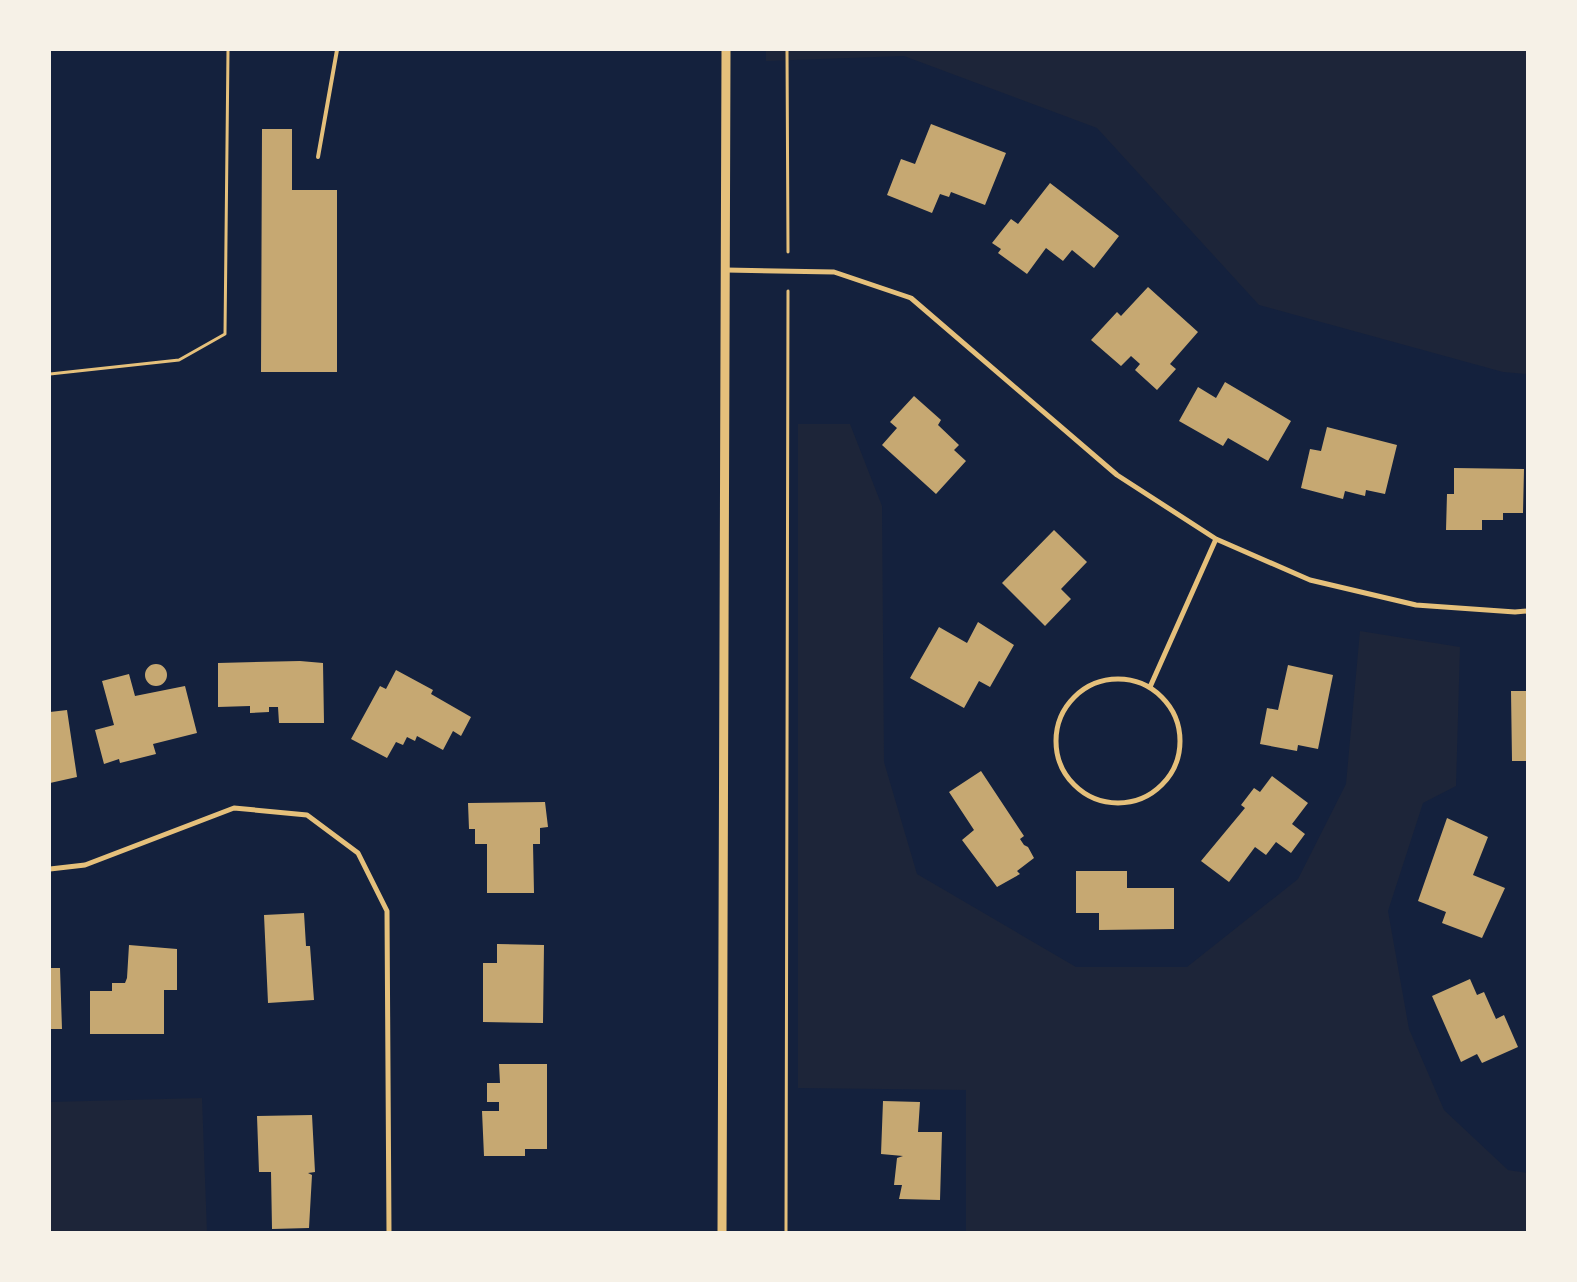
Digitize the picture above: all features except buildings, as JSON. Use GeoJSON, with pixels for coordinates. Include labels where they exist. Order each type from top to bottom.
{"type":"FeatureCollection","features":[{"type":"Feature","properties":{"kind":"street"},"geometry":{"type":"LineString","coordinates":[[722,1232],[726,50]]}},
{"type":"Feature","properties":{"kind":"street"},"geometry":{"type":"LineString","coordinates":[[726,270],[834,272],[911,298],[1117,475],[1216,540],[1310,580],[1416,605],[1515,612],[1527,611]]}},
{"type":"Feature","properties":{"kind":"street"},"geometry":{"type":"LineString","coordinates":[[1150,687],[1216,540]]}},
{"type":"Feature","properties":{"kind":"street"},"geometry":{"type":"LineString","coordinates":[[1110,679],[1130,680],[1150,687],[1165,700],[1176,718],[1180,738],[1178,759],[1169,777],[1154,792],[1135,801],[1115,803],[1095,798],[1077,788],[1064,772],[1057,753],[1057,732],[1062,713],[1074,696],[1091,684],[1110,679]]}},
{"type":"Feature","properties":{"kind":"street"},"geometry":{"type":"LineString","coordinates":[[50,869],[85,865],[234,808],[307,815],[358,853],[387,911],[389,1232]]}},
{"type":"Feature","properties":{"kind":"lane"},"geometry":{"type":"LineString","coordinates":[[318,157],[337,50]]}},
{"type":"Feature","properties":{"kind":"path"},"geometry":{"type":"LineString","coordinates":[[50,374],[179,360],[225,334],[228,50]]}},
{"type":"Feature","properties":{"kind":"path"},"geometry":{"type":"LineString","coordinates":[[786,1232],[787,50]]}},
{"type":"Feature","properties":{"kind":"shaded area"},"geometry":{"type":"Polygon","coordinates":[[[766,50],[1527,50],[1527,374],[1503,372],[1259,305],[1097,128],[904,56],[766,61],[766,50]]]}},
{"type":"Feature","properties":{"kind":"shaded area"},"geometry":{"type":"Polygon","coordinates":[[[798,424],[850,424],[882,506],[884,762],[917,874],[1076,967],[1187,967],[1298,879],[1346,784],[1360,631],[1460,647],[1456,786],[1423,803],[1388,911],[1409,1029],[1444,1110],[1508,1170],[1527,1173],[1527,1232],[966,1232],[966,1090],[798,1088],[798,424]]]}},
{"type":"Feature","properties":{"kind":"shaded area"},"geometry":{"type":"Polygon","coordinates":[[[202,1098],[207,1232],[50,1232],[50,1102],[202,1098]]]}}]}
